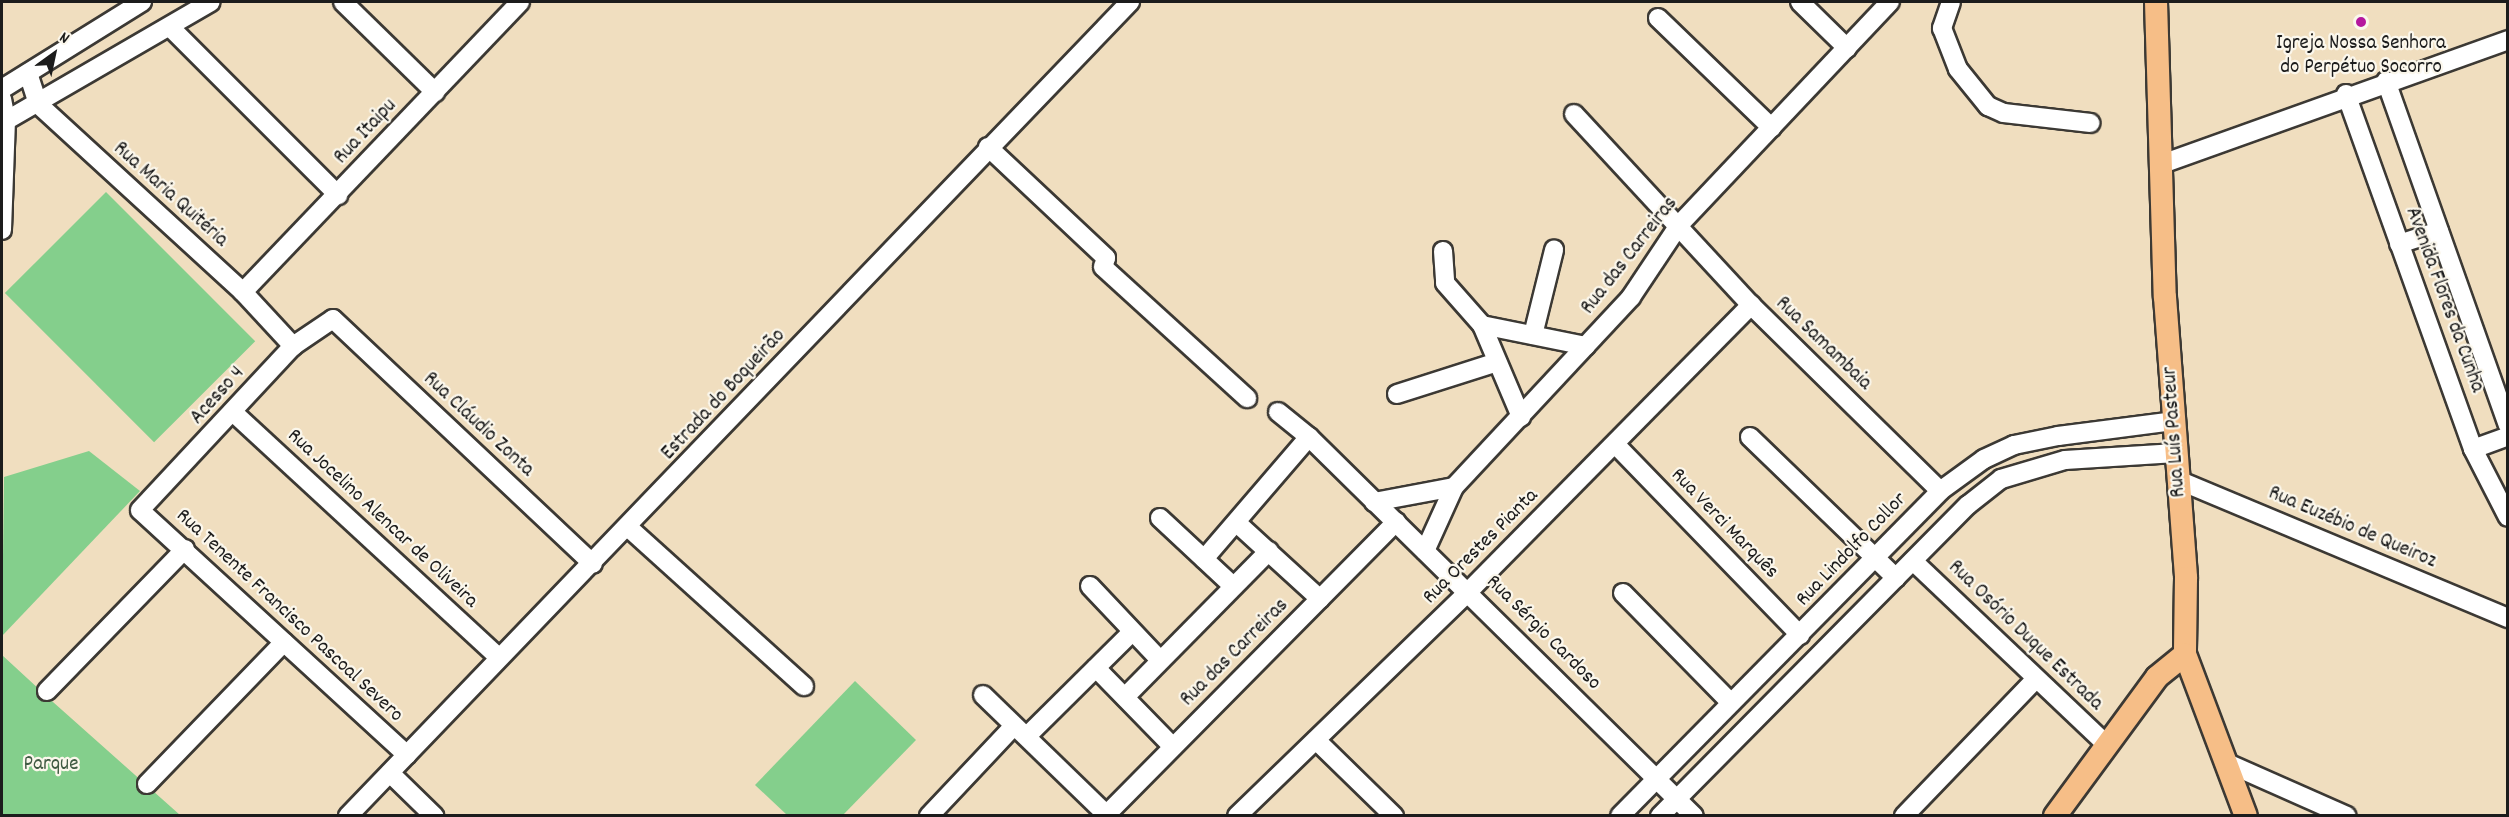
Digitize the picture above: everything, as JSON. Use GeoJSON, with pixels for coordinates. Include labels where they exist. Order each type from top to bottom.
{"type":"FeatureCollection","features":[{"type":"Feature","properties":{"kind":"main road","name":"Rua Luís Pasteur"},"geometry":{"type":"LineString","coordinates":[[2156,2],[2185,654],[2246,816]]}},
{"type":"Feature","properties":{"kind":"main road"},"geometry":{"type":"LineString","coordinates":[[2055,816],[2157,677],[2185,654]]}},
{"type":"Feature","properties":{"kind":"street"},"geometry":{"type":"LineString","coordinates":[[2,89],[142,2]]}},
{"type":"Feature","properties":{"kind":"street"},"geometry":{"type":"LineString","coordinates":[[4,121],[38,104],[211,2]]}},
{"type":"Feature","properties":{"kind":"street"},"geometry":{"type":"LineString","coordinates":[[343,2],[435,92]]}},
{"type":"Feature","properties":{"kind":"street","name":"Rua Itaipu"},"geometry":{"type":"LineString","coordinates":[[243,292],[520,2]]}},
{"type":"Feature","properties":{"kind":"street","name":"Estrada do Boqueirão"},"geometry":{"type":"LineString","coordinates":[[348,816],[498,657],[629,528],[988,147],[1130,2]]}},
{"type":"Feature","properties":{"kind":"street"},"geometry":{"type":"LineString","coordinates":[[1800,2],[1847,48]]}},
{"type":"Feature","properties":{"kind":"street","name":"Rua das Carreiras"},"geometry":{"type":"LineString","coordinates":[[1425,551],[1454,487],[1631,297],[1679,225],[1890,2]]}},
{"type":"Feature","properties":{"kind":"street"},"geometry":{"type":"LineString","coordinates":[[1951,2],[1942,28],[1963,76],[1988,106],[2004,113],[2090,123]]}},
{"type":"Feature","properties":{"kind":"street"},"geometry":{"type":"LineString","coordinates":[[1658,18],[1772,128]]}},
{"type":"Feature","properties":{"kind":"street"},"geometry":{"type":"LineString","coordinates":[[170,27],[338,195]]}},
{"type":"Feature","properties":{"kind":"street"},"geometry":{"type":"LineString","coordinates":[[2162,164],[2346,94],[2508,40]]}},
{"type":"Feature","properties":{"kind":"street","name":"Rua Maria Quitéria"},"geometry":{"type":"LineString","coordinates":[[28,73],[38,104],[243,292],[293,346]]}},
{"type":"Feature","properties":{"kind":"street","name":"Avenida Flores da Cunha"},"geometry":{"type":"LineString","coordinates":[[2386,81],[2508,425]]}},
{"type":"Feature","properties":{"kind":"street","name":"Avenida Flores da Cunha"},"geometry":{"type":"LineString","coordinates":[[2346,94],[2473,449],[2508,518]]}},
{"type":"Feature","properties":{"kind":"street"},"geometry":{"type":"LineString","coordinates":[[2,99],[4,121],[2,230]]}},
{"type":"Feature","properties":{"kind":"street","name":"Rua Samambaia"},"geometry":{"type":"LineString","coordinates":[[1574,114],[1751,305],[1940,491]]}},
{"type":"Feature","properties":{"kind":"street"},"geometry":{"type":"LineString","coordinates":[[988,147],[1106,258],[1103,267],[1247,398]]}},
{"type":"Feature","properties":{"kind":"street"},"geometry":{"type":"LineString","coordinates":[[2400,244],[2439,231]]}},
{"type":"Feature","properties":{"kind":"street"},"geometry":{"type":"LineString","coordinates":[[1533,335],[1554,250]]}},
{"type":"Feature","properties":{"kind":"street"},"geometry":{"type":"LineString","coordinates":[[1443,251],[1445,283],[1482,325],[1521,417]]}},
{"type":"Feature","properties":{"kind":"street","name":"Rua Orestes Pianta"},"geometry":{"type":"LineString","coordinates":[[1237,816],[1469,591],[1751,305]]}},
{"type":"Feature","properties":{"kind":"street","name":"Acesso 4"},"geometry":{"type":"LineString","coordinates":[[140,510],[235,414],[293,346],[333,319]]}},
{"type":"Feature","properties":{"kind":"street","name":"Rua Cláudio Zonta"},"geometry":{"type":"LineString","coordinates":[[333,319],[593,564]]}},
{"type":"Feature","properties":{"kind":"street"},"geometry":{"type":"LineString","coordinates":[[1482,325],[1586,346]]}},
{"type":"Feature","properties":{"kind":"street"},"geometry":{"type":"LineString","coordinates":[[1397,394],[1497,362]]}},
{"type":"Feature","properties":{"kind":"street","name":"Rua Sérgio Cardoso"},"geometry":{"type":"LineString","coordinates":[[1278,412],[1309,437],[1469,591],[1694,816]]}},
{"type":"Feature","properties":{"kind":"street","name":"Rua Jocelino Alencar de Oliveira"},"geometry":{"type":"LineString","coordinates":[[235,414],[498,657]]}},
{"type":"Feature","properties":{"kind":"street","name":"Rua Lindolfo Collor"},"geometry":{"type":"LineString","coordinates":[[1620,816],[1940,491],[2014,445],[2173,421]]}},
{"type":"Feature","properties":{"kind":"street"},"geometry":{"type":"LineString","coordinates":[[2473,449],[2508,436]]}},
{"type":"Feature","properties":{"kind":"street"},"geometry":{"type":"LineString","coordinates":[[1204,558],[1238,524],[1309,437]]}},
{"type":"Feature","properties":{"kind":"street"},"geometry":{"type":"LineString","coordinates":[[1750,437],[1873,560],[1896,578]]}},
{"type":"Feature","properties":{"kind":"street","name":"Rua Verci Marquês"},"geometry":{"type":"LineString","coordinates":[[1615,444],[1800,635]]}},
{"type":"Feature","properties":{"kind":"street"},"geometry":{"type":"LineString","coordinates":[[1660,816],[1968,505],[2024,469],[2065,460],[2176,453]]}},
{"type":"Feature","properties":{"kind":"street","name":"Rua Euzébio de Queiroz"},"geometry":{"type":"LineString","coordinates":[[2178,480],[2508,618]]}},
{"type":"Feature","properties":{"kind":"street"},"geometry":{"type":"LineString","coordinates":[[1374,502],[1454,487]]}},
{"type":"Feature","properties":{"kind":"street","name":"Rua Tenente Francisco Pascoal Severo"},"geometry":{"type":"LineString","coordinates":[[140,510],[185,549],[406,755]]}},
{"type":"Feature","properties":{"kind":"street"},"geometry":{"type":"LineString","coordinates":[[1160,518],[1233,586]]}},
{"type":"Feature","properties":{"kind":"street","name":"Rua das Carreiras"},"geometry":{"type":"LineString","coordinates":[[1105,815],[1396,522]]}},
{"type":"Feature","properties":{"kind":"street"},"geometry":{"type":"LineString","coordinates":[[1238,524],[1320,599]]}},
{"type":"Feature","properties":{"kind":"street"},"geometry":{"type":"LineString","coordinates":[[629,528],[804,686]]}},
{"type":"Feature","properties":{"kind":"street"},"geometry":{"type":"LineString","coordinates":[[47,691],[185,549]]}},
{"type":"Feature","properties":{"kind":"street"},"geometry":{"type":"LineString","coordinates":[[1125,697],[1269,551]]}},
{"type":"Feature","properties":{"kind":"street","name":"Rua Osório Duque Estrada"},"geometry":{"type":"LineString","coordinates":[[1913,561],[2106,744]]}},
{"type":"Feature","properties":{"kind":"street"},"geometry":{"type":"LineString","coordinates":[[1090,586],[1124,617],[1131,633],[1160,660]]}},
{"type":"Feature","properties":{"kind":"street"},"geometry":{"type":"LineString","coordinates":[[1623,593],[1731,703]]}},
{"type":"Feature","properties":{"kind":"street"},"geometry":{"type":"LineString","coordinates":[[929,816],[1020,732],[1096,668],[1131,633]]}},
{"type":"Feature","properties":{"kind":"street"},"geometry":{"type":"LineString","coordinates":[[147,784],[285,642]]}},
{"type":"Feature","properties":{"kind":"street"},"geometry":{"type":"LineString","coordinates":[[1096,668],[1173,747]]}},
{"type":"Feature","properties":{"kind":"street"},"geometry":{"type":"LineString","coordinates":[[1904,816],[2036,679]]}},
{"type":"Feature","properties":{"kind":"street"},"geometry":{"type":"LineString","coordinates":[[983,695],[1105,815]]}},
{"type":"Feature","properties":{"kind":"street"},"geometry":{"type":"LineString","coordinates":[[1316,740],[1394,816]]}},
{"type":"Feature","properties":{"kind":"street"},"geometry":{"type":"LineString","coordinates":[[2225,762],[2347,816]]}},
{"type":"Feature","properties":{"kind":"street"},"geometry":{"type":"LineString","coordinates":[[390,773],[434,816]]}},
{"type":"Feature","properties":{"kind":"green space"},"geometry":{"type":"Polygon","coordinates":[[[106,192],[255,341],[154,442],[5,293],[106,192]]]}},
{"type":"Feature","properties":{"kind":"green space"},"geometry":{"type":"Polygon","coordinates":[[[89,451],[140,491],[2,636],[4,477],[89,451]]]}},
{"type":"Feature","properties":{"kind":"green space","name":"Parque"},"geometry":{"type":"Polygon","coordinates":[[[2,655],[53,702],[180,815],[2,815],[2,655]]]}},
{"type":"Feature","properties":{"kind":"green space"},"geometry":{"type":"Polygon","coordinates":[[[855,681],[916,740],[843,815],[787,815],[755,785],[855,681]]]}},
{"type":"Feature","properties":{"kind":"place","name":"Igreja Nossa Senhora do Perpétuo Socorro"},"geometry":{"type":"Point","coordinates":[2361,22]}}]}
